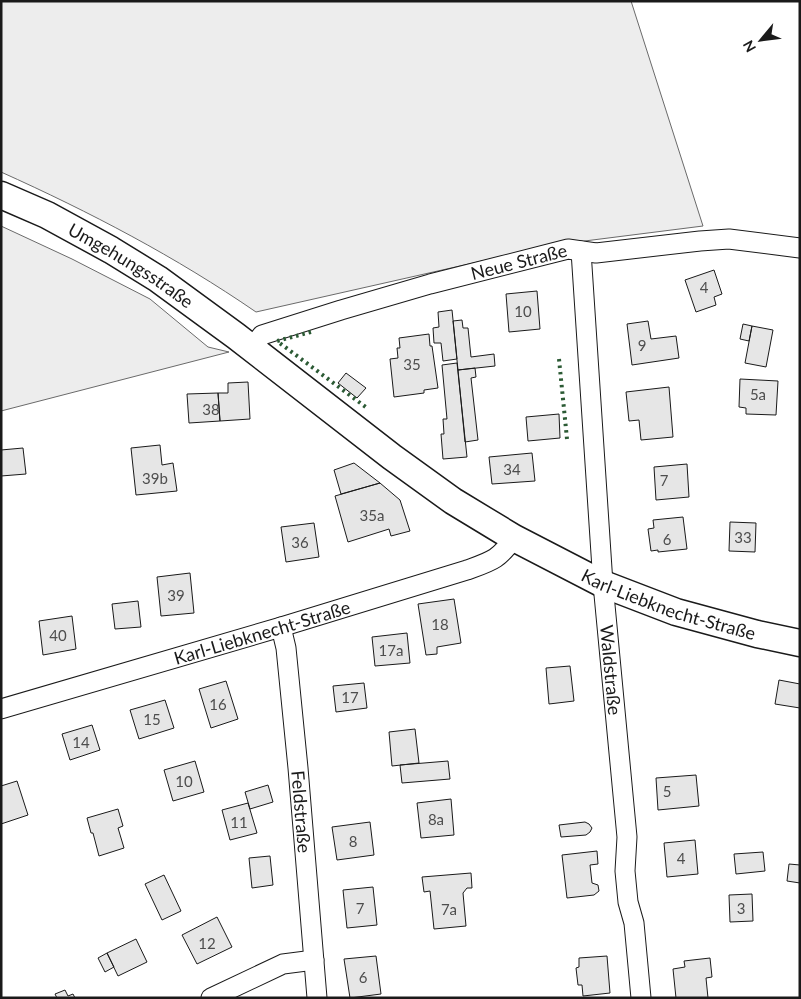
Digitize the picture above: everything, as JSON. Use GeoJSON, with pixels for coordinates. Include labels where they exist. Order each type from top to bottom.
{"type":"FeatureCollection","features":[{"type":"Feature","properties":{"kind":"main road","name":"Umgehungsstraße"},"geometry":{"type":"LineString","coordinates":[[1,195],[47,215],[111,250],[158,279],[251,348]]}},
{"type":"Feature","properties":{"kind":"main road","name":"Karl-Liebknecht-Straße"},"geometry":{"type":"LineString","coordinates":[[251,348],[392,457],[453,501],[514,538],[603,584],[676,612],[757,634],[800,643]]}},
{"type":"Feature","properties":{"kind":"street","name":"Neue Straße"},"geometry":{"type":"LineString","coordinates":[[251,348],[262,335],[359,305],[568,249],[596,253],[700,240],[728,239],[800,248]]}},
{"type":"Feature","properties":{"kind":"street","name":"Waldstraße"},"geometry":{"type":"LineString","coordinates":[[581,251],[603,584],[627,837],[625,872],[628,902],[634,923],[641,998]]}},
{"type":"Feature","properties":{"kind":"street","name":"Karl-Liebknecht-Straße"},"geometry":{"type":"LineString","coordinates":[[1,709],[281,627],[485,564],[503,553],[514,538]]}},
{"type":"Feature","properties":{"kind":"street","name":"Feldstraße"},"geometry":{"type":"LineString","coordinates":[[281,627],[286,648],[317,998]]}},
{"type":"Feature","properties":{"kind":"street"},"geometry":{"type":"LineString","coordinates":[[210,998],[283,964],[314,960]]}},
{"type":"Feature","properties":{"kind":"shaded area"},"geometry":{"type":"Polygon","coordinates":[[[1,1],[631,1],[703,226],[553,245],[256,312],[132,236],[1,172],[1,1]]]}},
{"type":"Feature","properties":{"kind":"shaded area"},"geometry":{"type":"Polygon","coordinates":[[[1,226],[72,259],[150,299],[208,347],[229,352],[1,411],[1,226]]]}},
{"type":"Feature","properties":{"kind":"building"},"geometry":{"type":"Polygon","coordinates":[[[714,270],[722,294],[714,297],[716,305],[696,312],[685,280],[714,270]]]}},
{"type":"Feature","properties":{"kind":"building"},"geometry":{"type":"Polygon","coordinates":[[[537,291],[540,329],[509,332],[506,294],[537,291]]]}},
{"type":"Feature","properties":{"kind":"building"},"geometry":{"type":"Polygon","coordinates":[[[452,310],[457,359],[443,361],[441,343],[434,343],[433,328],[439,327],[438,312],[452,310]]]}},
{"type":"Feature","properties":{"kind":"building"},"geometry":{"type":"Polygon","coordinates":[[[462,320],[463,328],[468,328],[471,357],[494,354],[495,366],[458,370],[453,321],[462,320]]]}},
{"type":"Feature","properties":{"kind":"building"},"geometry":{"type":"Polygon","coordinates":[[[648,321],[651,339],[676,336],[679,358],[632,365],[627,324],[648,321]]]}},
{"type":"Feature","properties":{"kind":"building"},"geometry":{"type":"Polygon","coordinates":[[[743,324],[752,326],[749,341],[740,339],[743,324]]]}},
{"type":"Feature","properties":{"kind":"building"},"geometry":{"type":"Polygon","coordinates":[[[752,326],[773,330],[766,367],[745,363],[752,326]]]}},
{"type":"Feature","properties":{"kind":"building"},"geometry":{"type":"Polygon","coordinates":[[[429,334],[438,388],[424,390],[424,393],[394,397],[390,359],[398,358],[399,338],[429,334]]]}},
{"type":"Feature","properties":{"kind":"building"},"geometry":{"type":"Polygon","coordinates":[[[457,363],[467,457],[443,459],[441,434],[444,434],[443,419],[447,419],[442,365],[457,363]]]}},
{"type":"Feature","properties":{"kind":"building"},"geometry":{"type":"Polygon","coordinates":[[[475,368],[476,377],[471,378],[478,440],[465,442],[458,370],[475,368]]]}},
{"type":"Feature","properties":{"kind":"building"},"geometry":{"type":"Polygon","coordinates":[[[346,373],[366,388],[357,398],[338,383],[346,373]]]}},
{"type":"Feature","properties":{"kind":"building"},"geometry":{"type":"Polygon","coordinates":[[[740,379],[778,381],[776,415],[746,414],[746,408],[739,407],[740,379]]]}},
{"type":"Feature","properties":{"kind":"building"},"geometry":{"type":"Polygon","coordinates":[[[248,382],[250,419],[220,421],[218,393],[228,393],[228,383],[248,382]]]}},
{"type":"Feature","properties":{"kind":"building"},"geometry":{"type":"Polygon","coordinates":[[[669,387],[673,437],[641,440],[639,420],[629,421],[626,392],[669,387]]]}},
{"type":"Feature","properties":{"kind":"building"},"geometry":{"type":"Polygon","coordinates":[[[218,393],[220,421],[189,423],[187,394],[218,393]]]}},
{"type":"Feature","properties":{"kind":"building"},"geometry":{"type":"Polygon","coordinates":[[[559,414],[560,438],[528,441],[526,417],[559,414]]]}},
{"type":"Feature","properties":{"kind":"building"},"geometry":{"type":"Polygon","coordinates":[[[160,445],[162,465],[173,463],[177,491],[136,495],[131,448],[160,445]]]}},
{"type":"Feature","properties":{"kind":"building"},"geometry":{"type":"Polygon","coordinates":[[[23,448],[26,474],[1,476],[1,450],[23,448]]]}},
{"type":"Feature","properties":{"kind":"building"},"geometry":{"type":"Polygon","coordinates":[[[532,453],[535,481],[492,484],[489,457],[532,453]]]}},
{"type":"Feature","properties":{"kind":"building"},"geometry":{"type":"Polygon","coordinates":[[[354,463],[380,483],[341,494],[334,470],[354,463]]]}},
{"type":"Feature","properties":{"kind":"building"},"geometry":{"type":"Polygon","coordinates":[[[687,464],[689,497],[656,500],[654,467],[687,464]]]}},
{"type":"Feature","properties":{"kind":"building"},"geometry":{"type":"Polygon","coordinates":[[[380,483],[400,500],[410,531],[391,536],[389,529],[348,542],[335,496],[380,483]]]}},
{"type":"Feature","properties":{"kind":"building"},"geometry":{"type":"Polygon","coordinates":[[[683,517],[687,549],[651,551],[648,529],[654,528],[653,520],[683,517]]]}},
{"type":"Feature","properties":{"kind":"building"},"geometry":{"type":"Polygon","coordinates":[[[730,522],[756,523],[755,552],[729,551],[730,522]]]}},
{"type":"Feature","properties":{"kind":"building"},"geometry":{"type":"Polygon","coordinates":[[[314,523],[319,557],[286,562],[281,527],[314,523]]]}},
{"type":"Feature","properties":{"kind":"building"},"geometry":{"type":"Polygon","coordinates":[[[190,573],[194,613],[161,616],[157,577],[190,573]]]}},
{"type":"Feature","properties":{"kind":"building"},"geometry":{"type":"Polygon","coordinates":[[[454,599],[461,643],[437,647],[437,654],[426,655],[418,604],[454,599]]]}},
{"type":"Feature","properties":{"kind":"building"},"geometry":{"type":"Polygon","coordinates":[[[138,601],[141,627],[115,629],[112,604],[138,601]]]}},
{"type":"Feature","properties":{"kind":"building"},"geometry":{"type":"Polygon","coordinates":[[[72,616],[76,649],[43,655],[39,621],[72,616]]]}},
{"type":"Feature","properties":{"kind":"building"},"geometry":{"type":"Polygon","coordinates":[[[407,633],[410,663],[375,666],[372,637],[407,633]]]}},
{"type":"Feature","properties":{"kind":"building"},"geometry":{"type":"Polygon","coordinates":[[[570,666],[574,701],[549,704],[546,668],[570,666]]]}},
{"type":"Feature","properties":{"kind":"building"},"geometry":{"type":"Polygon","coordinates":[[[779,680],[800,684],[800,708],[775,704],[779,680]]]}},
{"type":"Feature","properties":{"kind":"building"},"geometry":{"type":"Polygon","coordinates":[[[226,681],[238,719],[211,728],[199,689],[226,681]]]}},
{"type":"Feature","properties":{"kind":"building"},"geometry":{"type":"Polygon","coordinates":[[[364,683],[367,708],[336,712],[333,686],[364,683]]]}},
{"type":"Feature","properties":{"kind":"building"},"geometry":{"type":"Polygon","coordinates":[[[165,700],[174,728],[139,739],[130,710],[165,700]]]}},
{"type":"Feature","properties":{"kind":"building"},"geometry":{"type":"Polygon","coordinates":[[[92,725],[100,750],[70,760],[62,734],[92,725]]]}},
{"type":"Feature","properties":{"kind":"building"},"geometry":{"type":"Polygon","coordinates":[[[415,729],[419,763],[392,766],[389,732],[415,729]]]}},
{"type":"Feature","properties":{"kind":"building"},"geometry":{"type":"Polygon","coordinates":[[[195,761],[204,792],[173,801],[164,770],[195,761]]]}},
{"type":"Feature","properties":{"kind":"building"},"geometry":{"type":"Polygon","coordinates":[[[448,761],[450,779],[402,783],[400,765],[448,761]]]}},
{"type":"Feature","properties":{"kind":"building"},"geometry":{"type":"Polygon","coordinates":[[[696,775],[699,806],[658,810],[656,778],[696,775]]]}},
{"type":"Feature","properties":{"kind":"building"},"geometry":{"type":"Polygon","coordinates":[[[17,781],[28,815],[1,824],[1,786],[17,781]]]}},
{"type":"Feature","properties":{"kind":"building"},"geometry":{"type":"Polygon","coordinates":[[[268,785],[273,802],[250,809],[245,792],[268,785]]]}},
{"type":"Feature","properties":{"kind":"building"},"geometry":{"type":"Polygon","coordinates":[[[451,799],[454,835],[421,838],[417,803],[451,799]]]}},
{"type":"Feature","properties":{"kind":"building"},"geometry":{"type":"Polygon","coordinates":[[[248,803],[257,833],[230,840],[222,810],[248,803]]]}},
{"type":"Feature","properties":{"kind":"building"},"geometry":{"type":"Polygon","coordinates":[[[118,809],[123,826],[118,828],[124,848],[99,856],[87,818],[118,809]]]}},
{"type":"Feature","properties":{"kind":"building"},"geometry":{"type":"Polygon","coordinates":[[[370,822],[374,855],[337,860],[332,827],[370,822]]]}},
{"type":"Feature","properties":{"kind":"building"},"geometry":{"type":"Polygon","coordinates":[[[585,822],[592,828],[586,835],[561,837],[559,825],[585,822]]]}},
{"type":"Feature","properties":{"kind":"building"},"geometry":{"type":"Polygon","coordinates":[[[695,840],[698,874],[667,877],[664,843],[695,840]]]}},
{"type":"Feature","properties":{"kind":"building"},"geometry":{"type":"Polygon","coordinates":[[[597,851],[598,864],[590,865],[592,883],[598,885],[599,891],[594,895],[567,898],[562,855],[597,851]]]}},
{"type":"Feature","properties":{"kind":"building"},"geometry":{"type":"Polygon","coordinates":[[[763,852],[765,871],[736,874],[734,854],[763,852]]]}},
{"type":"Feature","properties":{"kind":"building"},"geometry":{"type":"Polygon","coordinates":[[[270,856],[273,885],[252,888],[249,858],[270,856]]]}},
{"type":"Feature","properties":{"kind":"building"},"geometry":{"type":"Polygon","coordinates":[[[789,864],[800,865],[800,883],[787,881],[789,864]]]}},
{"type":"Feature","properties":{"kind":"building"},"geometry":{"type":"Polygon","coordinates":[[[471,873],[472,888],[467,888],[463,893],[466,926],[434,929],[430,891],[424,892],[422,877],[471,873]]]}},
{"type":"Feature","properties":{"kind":"building"},"geometry":{"type":"Polygon","coordinates":[[[164,875],[181,911],[162,920],[145,884],[164,875]]]}},
{"type":"Feature","properties":{"kind":"building"},"geometry":{"type":"Polygon","coordinates":[[[373,887],[377,925],[347,928],[343,890],[373,887]]]}},
{"type":"Feature","properties":{"kind":"building"},"geometry":{"type":"Polygon","coordinates":[[[752,894],[753,921],[730,922],[729,895],[752,894]]]}},
{"type":"Feature","properties":{"kind":"building"},"geometry":{"type":"Polygon","coordinates":[[[217,917],[232,947],[197,964],[182,935],[217,917]]]}},
{"type":"Feature","properties":{"kind":"building"},"geometry":{"type":"Polygon","coordinates":[[[136,939],[147,962],[118,976],[107,953],[136,939]]]}},
{"type":"Feature","properties":{"kind":"building"},"geometry":{"type":"Polygon","coordinates":[[[107,953],[114,967],[105,972],[98,958],[107,953]]]}},
{"type":"Feature","properties":{"kind":"building"},"geometry":{"type":"Polygon","coordinates":[[[376,956],[381,994],[350,998],[344,959],[376,956]]]}},
{"type":"Feature","properties":{"kind":"building"},"geometry":{"type":"Polygon","coordinates":[[[607,956],[610,993],[583,996],[582,985],[578,985],[576,968],[579,967],[579,958],[607,956]]]}},
{"type":"Feature","properties":{"kind":"building"},"geometry":{"type":"Polygon","coordinates":[[[710,958],[712,977],[706,978],[708,998],[676,998],[673,969],[685,967],[684,961],[710,958]]]}},
{"type":"Feature","properties":{"kind":"building"},"geometry":{"type":"Polygon","coordinates":[[[65,990],[68,996],[73,994],[75,998],[57,998],[55,994],[65,990]]]}},
{"type":"Feature","properties":{"kind":"hedge"},"geometry":{"type":"LineString","coordinates":[[311,332],[277,341],[367,408]]}},
{"type":"Feature","properties":{"kind":"hedge"},"geometry":{"type":"LineString","coordinates":[[559,359],[567,439]]}}]}
